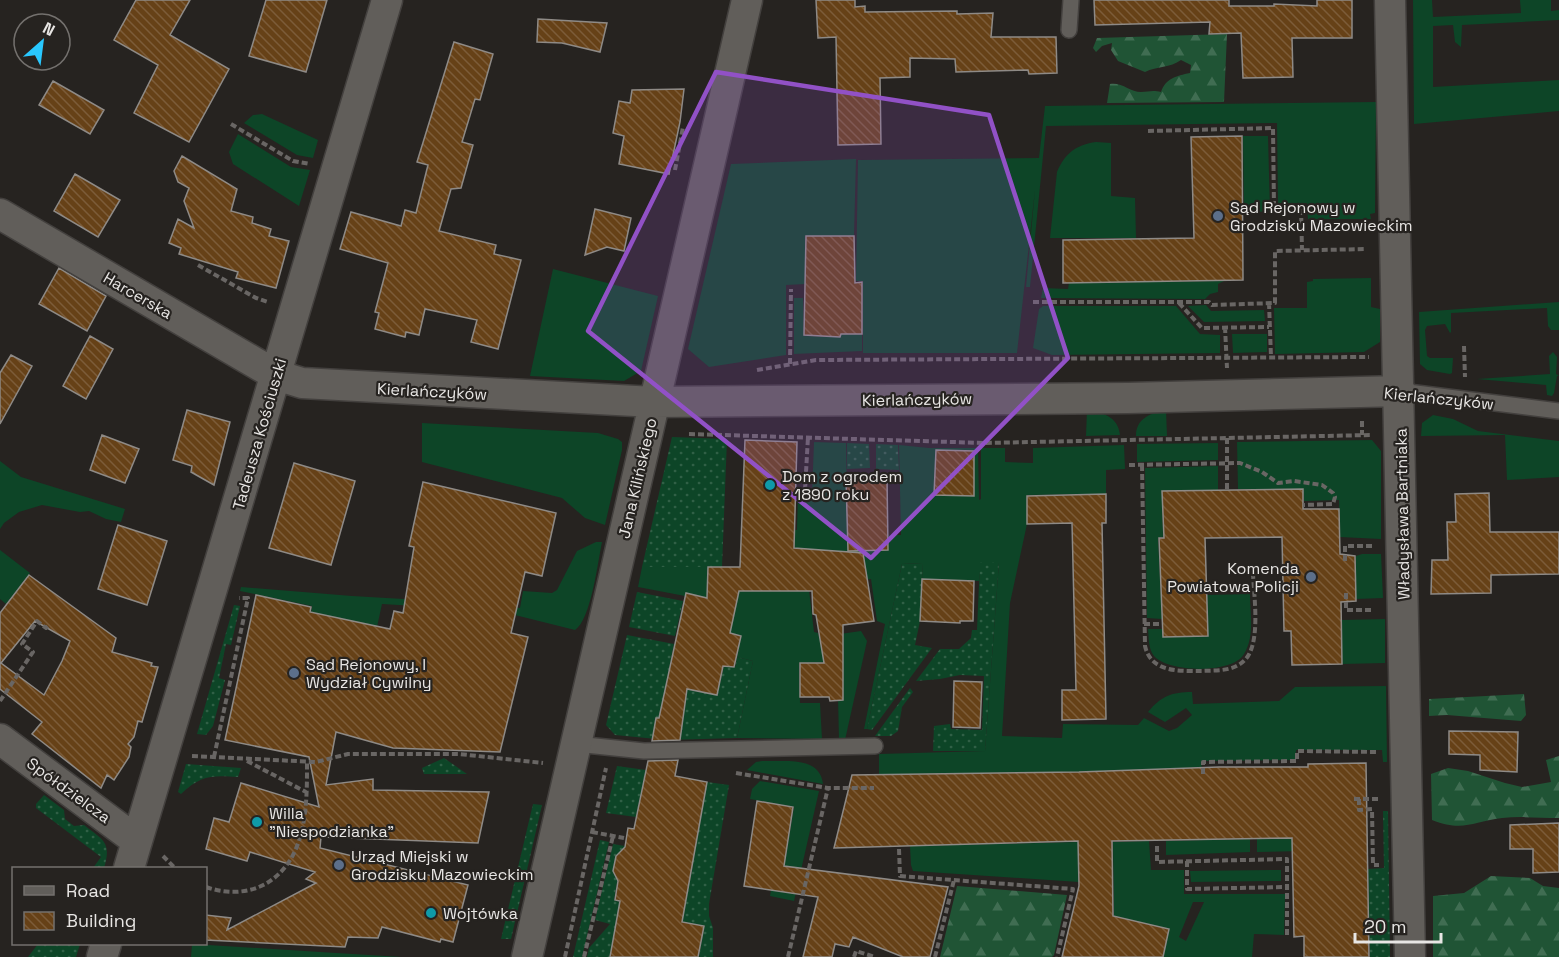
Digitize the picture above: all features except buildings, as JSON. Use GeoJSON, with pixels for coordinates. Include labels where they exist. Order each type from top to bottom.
{"type":"FeatureCollection","features":[{"type":"Feature","properties":{"kind":"street","name":"Tadeusza Kościuszki"},"geometry":{"type":"LineString","coordinates":[[133,855],[387,0]]}},
{"type":"Feature","properties":{"kind":"street","name":"Jana Kilińskiego"},"geometry":{"type":"LineString","coordinates":[[527,957],[747,0]]}},
{"type":"Feature","properties":{"kind":"street","name":"Władysława Bartniaka"},"geometry":{"type":"LineString","coordinates":[[1390,0],[1400,392],[1410,957]]}},
{"type":"Feature","properties":{"kind":"street","name":"Harcerska"},"geometry":{"type":"LineString","coordinates":[[0,214],[276,375]]}},
{"type":"Feature","properties":{"kind":"street","name":"Kierlańczyków"},"geometry":{"type":"LineString","coordinates":[[276,375],[302,383],[654,402],[1128,398],[1400,392]]}},
{"type":"Feature","properties":{"kind":"street","name":"Spółdzielcza"},"geometry":{"type":"LineString","coordinates":[[0,739],[133,855]]}},
{"type":"Feature","properties":{"kind":"lane"},"geometry":{"type":"LineString","coordinates":[[1069,30],[1071,0]]}},
{"type":"Feature","properties":{"kind":"lane","name":"Kierlańczyków"},"geometry":{"type":"LineString","coordinates":[[1400,392],[1559,411]]}},
{"type":"Feature","properties":{"kind":"lane"},"geometry":{"type":"LineString","coordinates":[[576,744],[644,751],[875,746]]}},
{"type":"Feature","properties":{"kind":"path"},"geometry":{"type":"LineString","coordinates":[[231,124],[293,161]]}},
{"type":"Feature","properties":{"kind":"path"},"geometry":{"type":"LineString","coordinates":[[673,180],[683,127]]}},
{"type":"Feature","properties":{"kind":"path"},"geometry":{"type":"LineString","coordinates":[[1148,131],[1273,128],[1274,207],[1301,207],[1302,250]]}},
{"type":"Feature","properties":{"kind":"path"},"geometry":{"type":"LineString","coordinates":[[1033,302],[1209,302],[1212,305],[1275,303],[1275,251],[1370,249]]}},
{"type":"Feature","properties":{"kind":"path"},"geometry":{"type":"LineString","coordinates":[[198,266],[256,298],[277,305]]}},
{"type":"Feature","properties":{"kind":"path"},"geometry":{"type":"LineString","coordinates":[[790,364],[791,289]]}},
{"type":"Feature","properties":{"kind":"path"},"geometry":{"type":"LineString","coordinates":[[1179,302],[1202,328],[1269,327]]}},
{"type":"Feature","properties":{"kind":"path"},"geometry":{"type":"LineString","coordinates":[[1269,303],[1271,357]]}},
{"type":"Feature","properties":{"kind":"path"},"geometry":{"type":"LineString","coordinates":[[1225,327],[1227,396]]}},
{"type":"Feature","properties":{"kind":"path"},"geometry":{"type":"LineString","coordinates":[[1464,346],[1466,381]]}},
{"type":"Feature","properties":{"kind":"path"},"geometry":{"type":"LineString","coordinates":[[748,371],[816,360],[1370,357],[1376,351]]}},
{"type":"Feature","properties":{"kind":"path"},"geometry":{"type":"LineString","coordinates":[[686,433],[985,442],[1375,435]]}},
{"type":"Feature","properties":{"kind":"path"},"geometry":{"type":"LineString","coordinates":[[805,490],[807,437]]}},
{"type":"Feature","properties":{"kind":"path"},"geometry":{"type":"LineString","coordinates":[[1227,438],[1227,490]]}},
{"type":"Feature","properties":{"kind":"path"},"geometry":{"type":"LineString","coordinates":[[1129,465],[1245,464],[1278,483],[1294,481],[1316,483],[1327,488],[1335,497],[1333,504],[1303,505]]}},
{"type":"Feature","properties":{"kind":"path"},"geometry":{"type":"LineString","coordinates":[[1142,465],[1144,624],[1146,652],[1154,662],[1167,670],[1178,672],[1227,670],[1237,667],[1249,654],[1253,642],[1253,574]]}},
{"type":"Feature","properties":{"kind":"path"},"geometry":{"type":"LineString","coordinates":[[1345,561],[1345,546],[1354,546]]}},
{"type":"Feature","properties":{"kind":"path"},"geometry":{"type":"LineString","coordinates":[[1346,593],[1346,610],[1356,610]]}},
{"type":"Feature","properties":{"kind":"path"},"geometry":{"type":"LineString","coordinates":[[214,757],[248,598],[229,597]]}},
{"type":"Feature","properties":{"kind":"path"},"geometry":{"type":"LineString","coordinates":[[0,701],[33,652],[22,644],[37,621],[46,628],[48,626]]}},
{"type":"Feature","properties":{"kind":"path"},"geometry":{"type":"LineString","coordinates":[[1144,624],[1161,624]]}},
{"type":"Feature","properties":{"kind":"path"},"geometry":{"type":"LineString","coordinates":[[1203,774],[1203,762],[1296,761],[1297,751],[1381,752]]}},
{"type":"Feature","properties":{"kind":"path"},"geometry":{"type":"LineString","coordinates":[[182,756],[316,762],[348,754],[448,754],[544,763]]}},
{"type":"Feature","properties":{"kind":"path"},"geometry":{"type":"LineString","coordinates":[[244,759],[306,792]]}},
{"type":"Feature","properties":{"kind":"path"},"geometry":{"type":"LineString","coordinates":[[564,957],[608,760]]}},
{"type":"Feature","properties":{"kind":"path"},"geometry":{"type":"LineString","coordinates":[[207,887],[224,892],[246,891],[261,886],[278,875],[291,859],[304,822],[307,761]]}},
{"type":"Feature","properties":{"kind":"path"},"geometry":{"type":"LineString","coordinates":[[730,772],[828,788],[874,788]]}},
{"type":"Feature","properties":{"kind":"path"},"geometry":{"type":"LineString","coordinates":[[788,957],[828,788]]}},
{"type":"Feature","properties":{"kind":"path"},"geometry":{"type":"LineString","coordinates":[[1371,799],[1357,799],[1359,810],[1372,809],[1373,865],[1381,865],[1381,854]]}},
{"type":"Feature","properties":{"kind":"path"},"geometry":{"type":"LineString","coordinates":[[592,832],[624,838]]}},
{"type":"Feature","properties":{"kind":"path"},"geometry":{"type":"LineString","coordinates":[[584,957],[613,836]]}},
{"type":"Feature","properties":{"kind":"path"},"geometry":{"type":"LineString","coordinates":[[1157,846],[1156,862],[1287,859],[1287,935]]}},
{"type":"Feature","properties":{"kind":"path"},"geometry":{"type":"LineString","coordinates":[[900,849],[900,876],[1073,889],[1057,957]]}},
{"type":"Feature","properties":{"kind":"path"},"geometry":{"type":"LineString","coordinates":[[1187,861],[1187,889],[1287,887]]}},
{"type":"Feature","properties":{"kind":"path"},"geometry":{"type":"LineString","coordinates":[[935,957],[954,880]]}},
{"type":"Feature","properties":{"kind":"path"},"geometry":{"type":"LineString","coordinates":[[854,957],[856,951],[875,957]]}},
{"type":"Feature","properties":{"kind":"highlighted area"},"geometry":{"type":"Polygon","coordinates":[[[716,72],[989,115],[1068,358],[871,558],[588,331],[716,72]]]}},
{"type":"Feature","properties":{"kind":"green space"},"geometry":{"type":"Polygon","coordinates":[[[1413,0],[1432,0],[1433,17],[1521,13],[1520,0],[1551,0],[1551,11],[1559,10],[1559,20],[1462,25],[1461,47],[1455,42],[1453,25],[1433,26],[1433,87],[1559,80],[1559,111],[1414,124],[1413,0]]]}},
{"type":"Feature","properties":{"kind":"green space"},"geometry":{"type":"Polygon","coordinates":[[[1227,34],[1224,102],[1107,103],[1110,84],[1118,84],[1137,92],[1161,92],[1169,81],[1190,73],[1191,65],[1181,60],[1145,72],[1118,61],[1111,50],[1112,43],[1102,46],[1096,52],[1093,48],[1097,38],[1227,34]]]}},
{"type":"Feature","properties":{"kind":"green space"},"geometry":{"type":"Polygon","coordinates":[[[1376,102],[1375,213],[1370,214],[1371,219],[1308,219],[1307,203],[1278,203],[1277,123],[1046,126],[1030,287],[1026,287],[1035,190],[1017,353],[863,353],[863,281],[856,281],[858,160],[1039,158],[1045,106],[1376,102]]]}},
{"type":"Feature","properties":{"kind":"green space"},"geometry":{"type":"Polygon","coordinates":[[[262,114],[318,140],[313,158],[297,155],[244,123],[253,115],[262,114]]]}},
{"type":"Feature","properties":{"kind":"green space"},"geometry":{"type":"Polygon","coordinates":[[[238,134],[291,167],[310,170],[299,206],[233,164],[229,152],[238,134]]]}},
{"type":"Feature","properties":{"kind":"green space"},"geometry":{"type":"Polygon","coordinates":[[[1243,136],[1268,136],[1270,211],[1244,213],[1243,136]]]}},
{"type":"Feature","properties":{"kind":"green space"},"geometry":{"type":"Polygon","coordinates":[[[1096,142],[1111,143],[1111,196],[1135,198],[1136,238],[1050,238],[1057,172],[1060,165],[1072,151],[1096,142]]]}},
{"type":"Feature","properties":{"kind":"green space"},"geometry":{"type":"Polygon","coordinates":[[[856,159],[854,236],[805,236],[806,284],[786,285],[786,355],[709,367],[688,349],[731,164],[856,159]]]}},
{"type":"Feature","properties":{"kind":"green space"},"geometry":{"type":"Polygon","coordinates":[[[553,269],[658,296],[641,371],[624,381],[530,376],[553,269]]]}},
{"type":"Feature","properties":{"kind":"green space"},"geometry":{"type":"Polygon","coordinates":[[[1371,278],[1371,307],[1380,309],[1380,342],[1364,352],[1275,354],[1274,308],[1307,308],[1307,282],[1313,279],[1371,278]]]}},
{"type":"Feature","properties":{"kind":"green space"},"geometry":{"type":"Polygon","coordinates":[[[1224,281],[1218,284],[1218,292],[1210,294],[1205,299],[1041,298],[1043,288],[1068,289],[1069,283],[1224,281]]]}},
{"type":"Feature","properties":{"kind":"green space"},"geometry":{"type":"Polygon","coordinates":[[[794,298],[803,298],[804,336],[840,337],[841,334],[862,334],[862,351],[794,354],[794,298]]]}},
{"type":"Feature","properties":{"kind":"green space"},"geometry":{"type":"Polygon","coordinates":[[[1559,302],[1559,330],[1551,330],[1548,326],[1547,308],[1451,313],[1450,333],[1445,324],[1427,326],[1425,330],[1427,356],[1453,358],[1452,373],[1427,370],[1420,364],[1419,312],[1559,302]]]}},
{"type":"Feature","properties":{"kind":"green space"},"geometry":{"type":"Polygon","coordinates":[[[1206,305],[1211,311],[1264,310],[1265,321],[1204,322],[1188,306],[1206,305]]]}},
{"type":"Feature","properties":{"kind":"green space"},"geometry":{"type":"Polygon","coordinates":[[[1043,306],[1176,306],[1200,334],[1220,335],[1220,353],[1052,355],[1033,348],[1039,309],[1043,306]]]}},
{"type":"Feature","properties":{"kind":"green space"},"geometry":{"type":"Polygon","coordinates":[[[1232,334],[1267,334],[1267,352],[1233,353],[1232,334]]]}},
{"type":"Feature","properties":{"kind":"green space"},"geometry":{"type":"Polygon","coordinates":[[[1553,352],[1557,357],[1556,374],[1559,376],[1557,376],[1552,396],[1547,395],[1546,385],[1477,379],[1550,374],[1549,356],[1553,352]]]}},
{"type":"Feature","properties":{"kind":"green space"},"geometry":{"type":"Polygon","coordinates":[[[1087,410],[1109,416],[1119,429],[1120,435],[1086,436],[1087,410]]]}},
{"type":"Feature","properties":{"kind":"green space"},"geometry":{"type":"Polygon","coordinates":[[[1166,410],[1167,436],[1136,436],[1139,425],[1145,417],[1166,410]]]}},
{"type":"Feature","properties":{"kind":"green space"},"geometry":{"type":"Polygon","coordinates":[[[1433,415],[1453,419],[1478,431],[1559,441],[1559,477],[1507,480],[1505,435],[1421,436],[1422,423],[1433,415]]]}},
{"type":"Feature","properties":{"kind":"green space"},"geometry":{"type":"Polygon","coordinates":[[[422,423],[598,433],[618,439],[622,442],[622,450],[605,525],[585,518],[562,498],[422,462],[422,423]]]}},
{"type":"Feature","properties":{"kind":"green space"},"geometry":{"type":"Polygon","coordinates":[[[672,437],[727,439],[722,567],[642,567],[672,437]]]}},
{"type":"Feature","properties":{"kind":"green space"},"geometry":{"type":"Polygon","coordinates":[[[1372,440],[1381,451],[1381,539],[1340,537],[1339,500],[1304,501],[1303,489],[1238,489],[1237,442],[1372,440]]]}},
{"type":"Feature","properties":{"kind":"green space"},"geometry":{"type":"Polygon","coordinates":[[[814,442],[846,443],[848,551],[888,550],[889,535],[901,535],[899,445],[929,448],[978,448],[979,500],[981,499],[981,448],[1005,448],[1005,462],[1033,463],[1033,448],[1124,445],[1125,469],[1106,470],[1106,494],[1027,495],[1027,524],[1010,603],[1002,736],[1062,738],[1063,724],[1138,725],[1144,718],[1169,731],[1177,728],[1192,715],[1186,708],[1165,722],[1148,712],[1162,699],[1179,693],[1192,692],[1193,704],[1279,701],[1295,687],[1386,686],[1387,762],[1383,762],[1382,750],[1296,750],[1295,760],[1202,761],[1201,774],[1079,772],[879,776],[879,754],[985,751],[999,562],[981,562],[979,581],[922,579],[923,563],[902,564],[867,729],[864,729],[885,624],[877,621],[871,579],[809,590],[814,632],[818,633],[819,637],[861,631],[867,641],[845,740],[839,740],[838,697],[843,697],[843,662],[799,663],[800,703],[820,703],[822,739],[737,738],[753,661],[737,657],[741,636],[730,633],[736,604],[686,593],[685,596],[638,587],[642,567],[708,567],[708,581],[757,591],[783,591],[783,586],[808,565],[808,549],[772,546],[743,529],[797,530],[798,493],[812,494],[814,442]]]}},
{"type":"Feature","properties":{"kind":"green space"},"geometry":{"type":"Polygon","coordinates":[[[847,443],[869,444],[870,468],[847,469],[847,443]]]}},
{"type":"Feature","properties":{"kind":"green space"},"geometry":{"type":"Polygon","coordinates":[[[1218,443],[1218,460],[1137,462],[1137,444],[1218,443]]]}},
{"type":"Feature","properties":{"kind":"green space"},"geometry":{"type":"Polygon","coordinates":[[[876,444],[898,445],[899,470],[876,469],[876,444]]]}},
{"type":"Feature","properties":{"kind":"green space"},"geometry":{"type":"Polygon","coordinates":[[[0,461],[21,477],[125,509],[121,522],[106,519],[89,511],[80,512],[42,505],[19,512],[4,523],[0,529],[0,461]]]}},
{"type":"Feature","properties":{"kind":"green space"},"geometry":{"type":"Polygon","coordinates":[[[1218,466],[1218,490],[1162,491],[1163,537],[1158,538],[1162,619],[1147,618],[1145,468],[1218,466]]]}},
{"type":"Feature","properties":{"kind":"green space"},"geometry":{"type":"Polygon","coordinates":[[[596,542],[602,542],[590,603],[581,624],[575,630],[499,611],[382,604],[377,627],[311,614],[312,606],[240,591],[241,587],[520,608],[523,591],[552,593],[557,590],[577,551],[596,542]]]}},
{"type":"Feature","properties":{"kind":"green space"},"geometry":{"type":"Polygon","coordinates":[[[0,550],[30,573],[6,604],[0,599],[0,550]]]}},
{"type":"Feature","properties":{"kind":"green space"},"geometry":{"type":"Polygon","coordinates":[[[1381,554],[1383,598],[1356,599],[1356,556],[1381,554]]]}},
{"type":"Feature","properties":{"kind":"green space"},"geometry":{"type":"Polygon","coordinates":[[[980,562],[999,562],[985,751],[933,751],[934,726],[950,724],[951,729],[982,730],[984,676],[960,675],[916,681],[940,649],[959,649],[971,638],[972,630],[977,630],[980,562]]]}},
{"type":"Feature","properties":{"kind":"green space"},"geometry":{"type":"Polygon","coordinates":[[[923,563],[920,621],[915,645],[932,648],[872,730],[867,729],[902,564],[923,563]]]}},
{"type":"Feature","properties":{"kind":"green space"},"geometry":{"type":"Polygon","coordinates":[[[637,592],[683,601],[675,636],[629,627],[637,592]]]}},
{"type":"Feature","properties":{"kind":"green space"},"geometry":{"type":"Polygon","coordinates":[[[1250,594],[1250,640],[1238,661],[1215,668],[1186,668],[1162,662],[1152,653],[1148,629],[1162,629],[1163,637],[1208,636],[1207,595],[1250,594]]]}},
{"type":"Feature","properties":{"kind":"green space"},"geometry":{"type":"Polygon","coordinates":[[[234,605],[240,606],[231,645],[226,644],[219,678],[225,680],[213,726],[206,735],[197,734],[234,605]]]}},
{"type":"Feature","properties":{"kind":"green space"},"geometry":{"type":"Polygon","coordinates":[[[1385,619],[1385,663],[1342,664],[1342,620],[1385,619]]]}},
{"type":"Feature","properties":{"kind":"green space"},"geometry":{"type":"Polygon","coordinates":[[[627,635],[674,644],[666,685],[717,695],[724,666],[735,667],[737,657],[753,661],[737,738],[667,740],[615,735],[606,725],[627,635]]]}},
{"type":"Feature","properties":{"kind":"green space"},"geometry":{"type":"Polygon","coordinates":[[[910,688],[913,692],[902,707],[898,731],[891,736],[875,736],[910,688]]]}},
{"type":"Feature","properties":{"kind":"green space"},"geometry":{"type":"Polygon","coordinates":[[[1524,694],[1526,715],[1521,721],[1447,715],[1429,716],[1429,699],[1524,694]]]}},
{"type":"Feature","properties":{"kind":"green space"},"geometry":{"type":"Polygon","coordinates":[[[1559,756],[1559,818],[1509,817],[1460,826],[1432,820],[1431,774],[1448,768],[1468,771],[1522,787],[1551,782],[1546,760],[1559,756]]]}},
{"type":"Feature","properties":{"kind":"green space"},"geometry":{"type":"Polygon","coordinates":[[[444,758],[467,774],[424,774],[422,768],[444,758]]]}},
{"type":"Feature","properties":{"kind":"green space"},"geometry":{"type":"Polygon","coordinates":[[[790,761],[808,764],[815,768],[823,784],[747,770],[756,762],[790,761]]]}},
{"type":"Feature","properties":{"kind":"green space"},"geometry":{"type":"Polygon","coordinates":[[[186,764],[241,768],[238,777],[207,778],[194,783],[181,794],[178,792],[186,764]]]}},
{"type":"Feature","properties":{"kind":"green space"},"geometry":{"type":"Polygon","coordinates":[[[617,766],[646,770],[636,817],[606,813],[617,766]]]}},
{"type":"Feature","properties":{"kind":"green space"},"geometry":{"type":"Polygon","coordinates":[[[760,781],[819,791],[794,901],[770,896],[771,890],[780,891],[794,807],[750,799],[752,789],[760,781]]]}},
{"type":"Feature","properties":{"kind":"green space"},"geometry":{"type":"Polygon","coordinates":[[[707,782],[729,785],[709,904],[709,916],[713,928],[713,957],[699,957],[704,926],[680,922],[683,889],[688,889],[693,865],[688,864],[695,845],[707,782]]]}},
{"type":"Feature","properties":{"kind":"green space"},"geometry":{"type":"Polygon","coordinates":[[[44,795],[64,810],[65,819],[74,826],[84,825],[101,838],[107,852],[104,867],[94,867],[101,857],[36,808],[36,804],[44,795]]]}},
{"type":"Feature","properties":{"kind":"green space"},"geometry":{"type":"Polygon","coordinates":[[[533,804],[542,805],[511,939],[501,939],[533,804]]]}},
{"type":"Feature","properties":{"kind":"green space"},"geometry":{"type":"Polygon","coordinates":[[[1383,811],[1388,811],[1390,957],[1370,957],[1368,869],[1384,868],[1383,811]]]}},
{"type":"Feature","properties":{"kind":"green space"},"geometry":{"type":"Polygon","coordinates":[[[1302,837],[1302,851],[1257,852],[1257,839],[1302,837]]]}},
{"type":"Feature","properties":{"kind":"green space"},"geometry":{"type":"Polygon","coordinates":[[[1250,839],[1250,852],[1166,855],[1166,841],[1250,839]]]}},
{"type":"Feature","properties":{"kind":"green space"},"geometry":{"type":"Polygon","coordinates":[[[600,840],[609,842],[582,957],[573,957],[600,840]]]}},
{"type":"Feature","properties":{"kind":"green space"},"geometry":{"type":"Polygon","coordinates":[[[1149,841],[1151,870],[1184,870],[1184,894],[1285,894],[1284,935],[1254,934],[1252,957],[1163,957],[1169,929],[1114,916],[1113,842],[1149,841]],[[1193,902],[1179,937],[1186,941],[1204,902],[1193,902]]]}},
{"type":"Feature","properties":{"kind":"green space"},"geometry":{"type":"Polygon","coordinates":[[[1078,842],[1079,882],[913,871],[911,865],[910,846],[1078,842]]]}},
{"type":"Feature","properties":{"kind":"green space"},"geometry":{"type":"Polygon","coordinates":[[[613,844],[625,846],[623,852],[616,855],[613,870],[614,875],[618,877],[614,900],[620,902],[610,957],[587,957],[589,948],[610,924],[595,920],[613,844]]]}},
{"type":"Feature","properties":{"kind":"green space"},"geometry":{"type":"Polygon","coordinates":[[[1281,870],[1281,881],[1191,882],[1190,871],[1281,870]]]}},
{"type":"Feature","properties":{"kind":"green space"},"geometry":{"type":"Polygon","coordinates":[[[1491,876],[1530,878],[1543,886],[1559,888],[1559,957],[1433,957],[1433,896],[1464,893],[1491,876]]]}},
{"type":"Feature","properties":{"kind":"green space"},"geometry":{"type":"Polygon","coordinates":[[[957,886],[1067,895],[1054,955],[1052,957],[940,957],[957,886]]]}},
{"type":"Feature","properties":{"kind":"green space"},"geometry":{"type":"Polygon","coordinates":[[[37,945],[80,945],[76,957],[28,957],[37,945]]]}},
{"type":"Feature","properties":{"kind":"green space"},"geometry":{"type":"Polygon","coordinates":[[[192,945],[207,945],[402,957],[191,957],[192,945]]]}},
{"type":"Feature","properties":{"kind":"place","name":"Sąd Rejonowy w Grodzisku Mazowieckim"},"geometry":{"type":"Point","coordinates":[1218,216]}},
{"type":"Feature","properties":{"kind":"place","name":"Dom z ogrodem z 1890 roku"},"geometry":{"type":"Point","coordinates":[770,485]}},
{"type":"Feature","properties":{"kind":"place","name":"Komenda Powiatowa Policji"},"geometry":{"type":"Point","coordinates":[1311,577]}},
{"type":"Feature","properties":{"kind":"place","name":"Sąd Rejonowy, I Wydział Cywilny"},"geometry":{"type":"Point","coordinates":[294,673]}},
{"type":"Feature","properties":{"kind":"place","name":"Willa \"Niespodzianka\""},"geometry":{"type":"Point","coordinates":[257,822]}},
{"type":"Feature","properties":{"kind":"place","name":"Urząd Miejski w Grodzisku Mazowieckim"},"geometry":{"type":"Point","coordinates":[339,865]}},
{"type":"Feature","properties":{"kind":"place","name":"Wojtówka"},"geometry":{"type":"Point","coordinates":[431,913]}}]}
